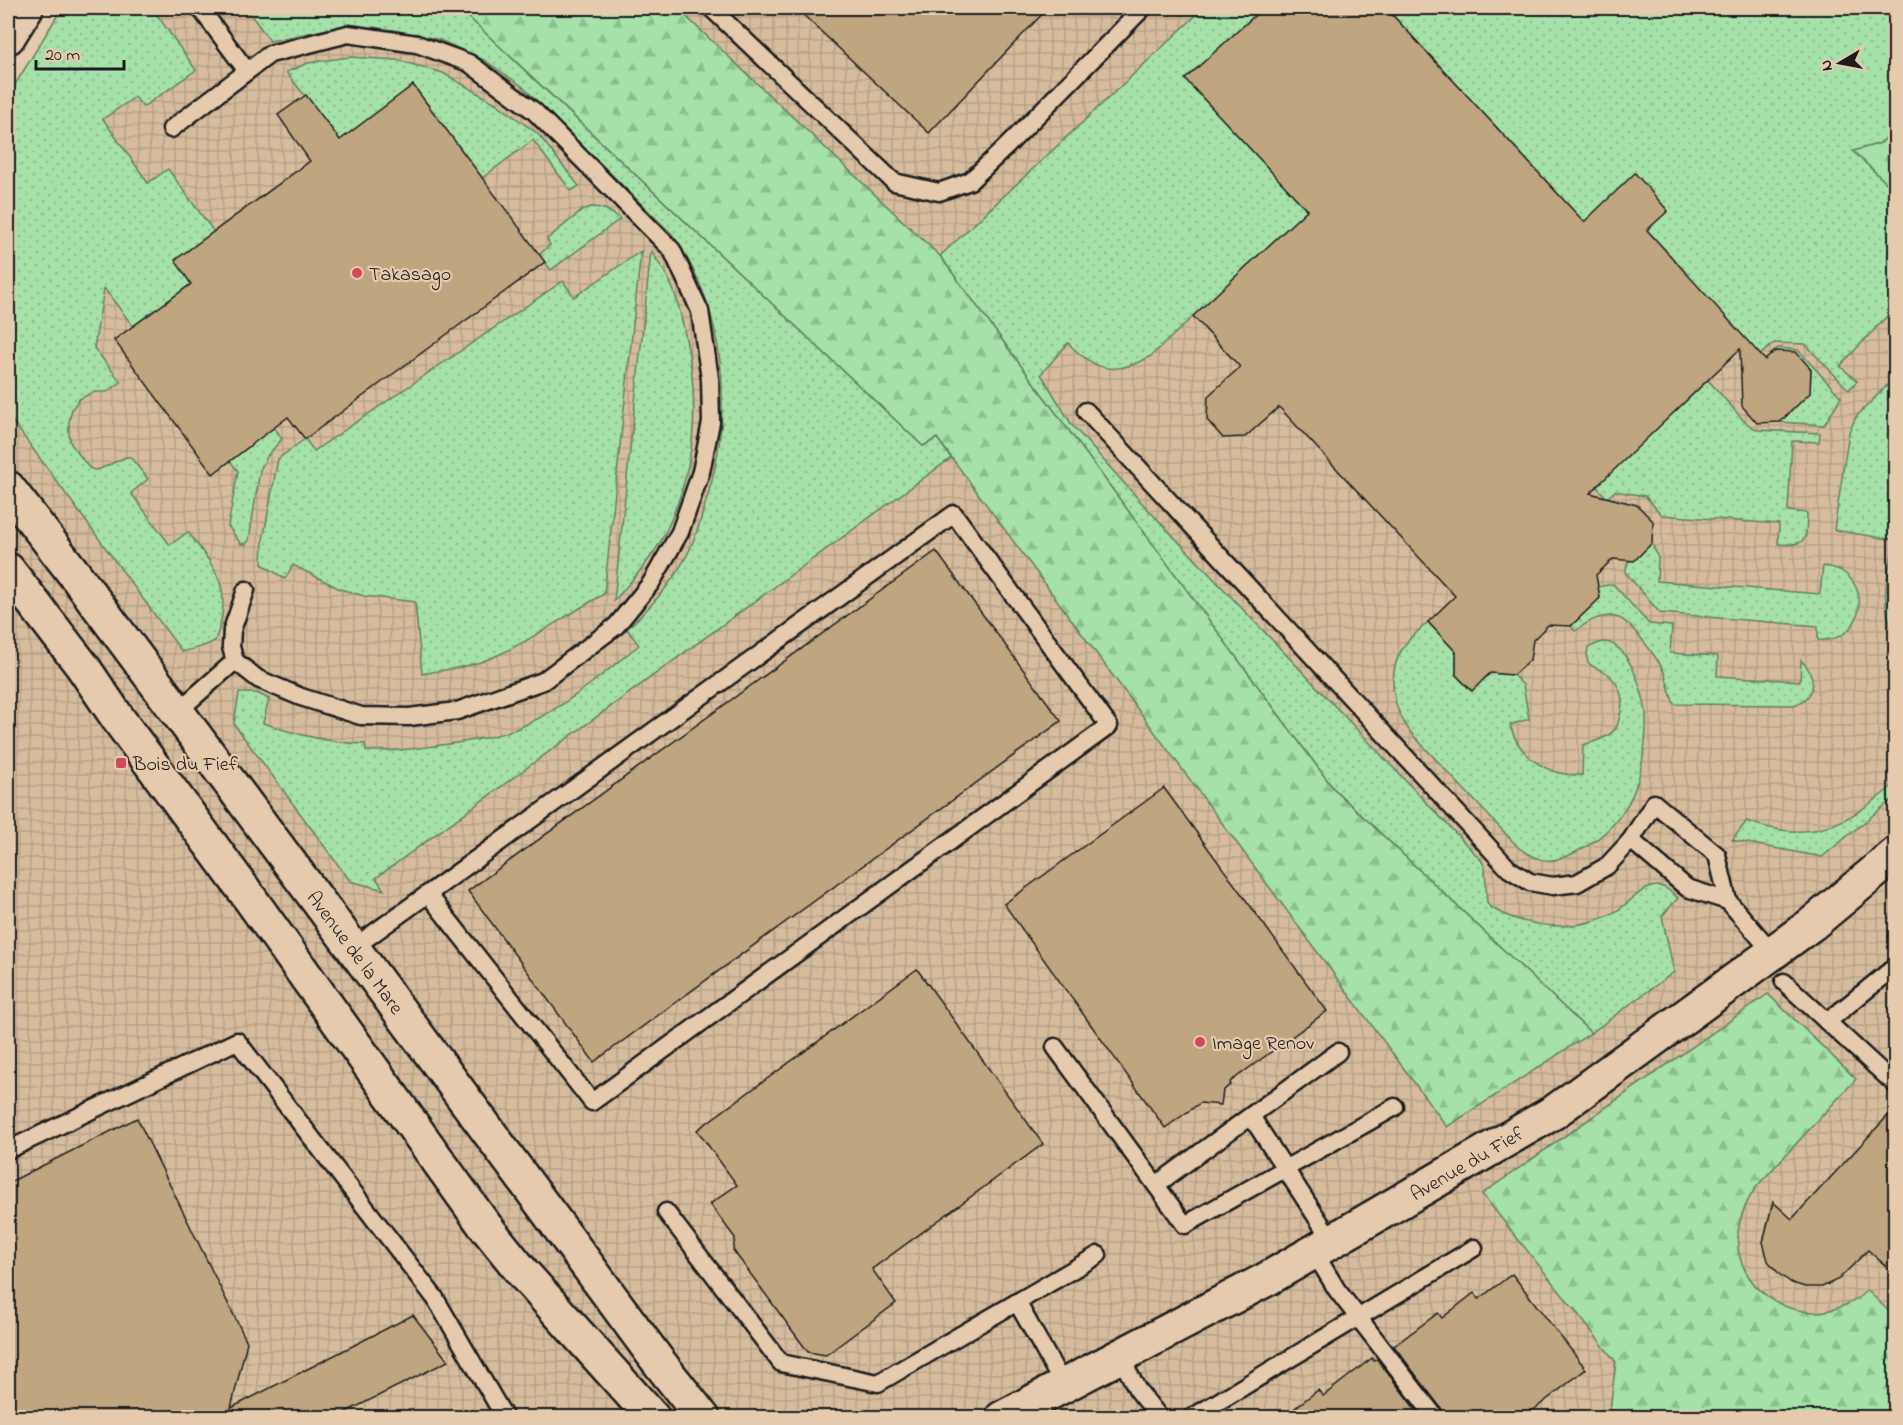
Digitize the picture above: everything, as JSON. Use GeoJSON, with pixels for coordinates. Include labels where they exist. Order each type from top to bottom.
{"type":"FeatureCollection","features":[{"type":"Feature","properties":{"kind":"street"},"geometry":{"type":"LineString","coordinates":[[8,37],[26,8]]}},
{"type":"Feature","properties":{"kind":"street","name":"Avenue de la Mare"},"geometry":{"type":"LineString","coordinates":[[8,488],[353,948],[657,1361],[703,1418]]}},
{"type":"Feature","properties":{"kind":"street"},"geometry":{"type":"LineString","coordinates":[[8,570],[82,667],[482,1222],[523,1273],[653,1418]]}},
{"type":"Feature","properties":{"kind":"street","name":"Avenue du Fief"},"geometry":{"type":"LineString","coordinates":[[1002,1418],[1267,1279],[1554,1112],[1779,968],[1812,924],[1896,854]]}},
{"type":"Feature","properties":{"kind":"lane"},"geometry":{"type":"LineString","coordinates":[[200,8],[247,71]]}},
{"type":"Feature","properties":{"kind":"lane"},"geometry":{"type":"LineString","coordinates":[[711,8],[894,182],[939,192],[970,181],[1143,8]]}},
{"type":"Feature","properties":{"kind":"lane"},"geometry":{"type":"LineString","coordinates":[[171,129],[270,54],[348,33],[417,44],[469,63],[534,111],[672,250],[700,311],[710,379],[711,422],[701,472],[680,531],[651,583],[615,626],[543,681],[457,711],[409,717],[361,716],[301,697],[258,679],[235,661],[231,647],[232,630],[246,590]]}},
{"type":"Feature","properties":{"kind":"lane"},"geometry":{"type":"LineString","coordinates":[[1086,411],[1509,869],[1530,882],[1553,886],[1577,883],[1607,866],[1631,840],[1654,803],[1717,855],[1728,901],[1779,968],[1827,1022],[1896,1085]]}},
{"type":"Feature","properties":{"kind":"lane"},"geometry":{"type":"LineString","coordinates":[[353,948],[954,514],[1109,726],[592,1102],[429,894]]}},
{"type":"Feature","properties":{"kind":"lane"},"geometry":{"type":"LineString","coordinates":[[177,712],[235,661]]}},
{"type":"Feature","properties":{"kind":"lane"},"geometry":{"type":"LineString","coordinates":[[1631,840],[1687,888],[1728,901]]}},
{"type":"Feature","properties":{"kind":"lane"},"geometry":{"type":"LineString","coordinates":[[1827,1022],[1896,966]]}},
{"type":"Feature","properties":{"kind":"lane"},"geometry":{"type":"LineString","coordinates":[[8,1150],[237,1041],[435,1298],[506,1418]]}},
{"type":"Feature","properties":{"kind":"lane"},"geometry":{"type":"LineString","coordinates":[[1055,1047],[1185,1225],[1395,1107]]}},
{"type":"Feature","properties":{"kind":"lane"},"geometry":{"type":"LineString","coordinates":[[1156,1185],[1338,1052]]}},
{"type":"Feature","properties":{"kind":"lane"},"geometry":{"type":"LineString","coordinates":[[1251,1116],[1285,1168],[1323,1246],[1337,1290],[1436,1418]]}},
{"type":"Feature","properties":{"kind":"lane"},"geometry":{"type":"LineString","coordinates":[[666,1212],[781,1364],[878,1383],[1098,1255]]}},
{"type":"Feature","properties":{"kind":"lane"},"geometry":{"type":"LineString","coordinates":[[1191,1418],[1474,1248]]}},
{"type":"Feature","properties":{"kind":"lane"},"geometry":{"type":"LineString","coordinates":[[1017,1302],[1064,1386]]}},
{"type":"Feature","properties":{"kind":"lane"},"geometry":{"type":"LineString","coordinates":[[1120,1356],[1137,1389],[1160,1418]]}},
{"type":"Feature","properties":{"kind":"shaded area"},"geometry":{"type":"Polygon","coordinates":[[[62,8],[1895,8],[1895,1417],[8,1418],[8,96],[62,8]]]}},
{"type":"Feature","properties":{"kind":"green space"},"geometry":{"type":"Polygon","coordinates":[[[62,8],[152,8],[196,70],[143,107],[135,97],[103,119],[148,183],[168,169],[214,232],[191,284],[133,326],[104,288],[94,348],[121,382],[107,392],[94,392],[79,399],[72,409],[69,422],[71,444],[89,468],[100,469],[130,457],[148,479],[131,493],[170,545],[188,532],[215,571],[223,595],[223,608],[215,641],[182,652],[8,415],[8,96],[62,8]]]}},
{"type":"Feature","properties":{"kind":"green space"},"geometry":{"type":"Polygon","coordinates":[[[246,8],[459,8],[923,446],[937,438],[951,458],[376,878],[384,890],[350,881],[234,724],[239,693],[257,693],[269,699],[263,723],[313,738],[365,744],[366,751],[422,748],[492,736],[527,724],[557,708],[639,645],[627,629],[661,593],[689,551],[714,473],[720,438],[721,367],[715,332],[705,298],[691,265],[672,234],[522,86],[484,60],[440,40],[394,30],[357,26],[332,28],[270,41],[246,8]]]}},
{"type":"Feature","properties":{"kind":"green space"},"geometry":{"type":"Polygon","coordinates":[[[459,8],[677,8],[940,256],[1333,788],[1591,1033],[1447,1127],[937,438],[923,446],[459,8]]]}},
{"type":"Feature","properties":{"kind":"green space"},"geometry":{"type":"Polygon","coordinates":[[[1204,8],[1263,8],[1186,79],[1307,210],[1151,356],[1127,366],[1107,368],[1088,360],[1068,343],[1041,374],[1072,425],[1141,502],[1481,860],[1485,867],[1487,903],[1490,907],[1520,920],[1552,926],[1600,919],[1620,909],[1641,892],[1652,887],[1664,887],[1678,898],[1662,916],[1674,972],[1591,1033],[1333,788],[940,256],[1204,8]]]}},
{"type":"Feature","properties":{"kind":"green space"},"geometry":{"type":"Polygon","coordinates":[[[1386,8],[1895,8],[1895,129],[1881,143],[1853,151],[1895,191],[1895,310],[1840,366],[1857,381],[1849,390],[1805,344],[1774,343],[1760,355],[1584,222],[1386,8]]]}},
{"type":"Feature","properties":{"kind":"green space"},"geometry":{"type":"Polygon","coordinates":[[[349,57],[397,60],[443,73],[497,104],[538,134],[579,186],[571,191],[533,140],[482,178],[413,85],[340,140],[286,72],[308,63],[349,57]]]}},
{"type":"Feature","properties":{"kind":"green space"},"geometry":{"type":"Polygon","coordinates":[[[1895,129],[1895,191],[1853,151],[1881,143],[1895,129]]]}},
{"type":"Feature","properties":{"kind":"green space"},"geometry":{"type":"Polygon","coordinates":[[[591,207],[606,210],[620,219],[551,270],[539,255],[550,245],[547,239],[583,210],[591,207]]]}},
{"type":"Feature","properties":{"kind":"green space"},"geometry":{"type":"Polygon","coordinates":[[[641,251],[604,594],[531,638],[486,660],[422,674],[415,602],[364,596],[340,589],[293,565],[285,579],[262,564],[263,540],[278,459],[305,439],[314,451],[563,281],[574,297],[641,251]]]}},
{"type":"Feature","properties":{"kind":"green space"},"geometry":{"type":"Polygon","coordinates":[[[651,251],[670,282],[680,312],[693,382],[693,432],[684,482],[666,531],[649,559],[614,601],[651,251]]]}},
{"type":"Feature","properties":{"kind":"green space"},"geometry":{"type":"Polygon","coordinates":[[[1778,348],[1798,350],[1841,397],[1824,425],[1780,422],[1810,393],[1811,369],[1775,351],[1778,348]]]}},
{"type":"Feature","properties":{"kind":"green space"},"geometry":{"type":"Polygon","coordinates":[[[1895,377],[1895,540],[1834,530],[1849,432],[1856,417],[1895,377]]]}},
{"type":"Feature","properties":{"kind":"green space"},"geometry":{"type":"Polygon","coordinates":[[[1708,380],[1745,422],[1757,430],[1820,433],[1819,442],[1792,441],[1788,511],[1807,513],[1805,536],[1800,542],[1778,544],[1779,524],[1662,515],[1645,496],[1615,491],[1607,498],[1596,486],[1708,380]]]}},
{"type":"Feature","properties":{"kind":"green space"},"geometry":{"type":"Polygon","coordinates":[[[274,427],[282,439],[268,455],[260,470],[249,540],[246,544],[241,544],[228,526],[238,471],[230,461],[274,427]]]}},
{"type":"Feature","properties":{"kind":"green space"},"geometry":{"type":"Polygon","coordinates":[[[1895,541],[1896,632],[1890,622],[1886,599],[1886,587],[1895,541]]]}},
{"type":"Feature","properties":{"kind":"green space"},"geometry":{"type":"Polygon","coordinates":[[[1652,543],[1658,558],[1657,581],[1820,594],[1823,566],[1840,570],[1851,579],[1858,592],[1859,606],[1856,619],[1848,631],[1835,638],[1818,640],[1818,626],[1660,613],[1625,572],[1629,560],[1634,561],[1652,543]]]}},
{"type":"Feature","properties":{"kind":"green space"},"geometry":{"type":"Polygon","coordinates":[[[1613,584],[1649,624],[1672,626],[1670,653],[1718,656],[1717,676],[1800,681],[1801,660],[1812,679],[1811,691],[1807,697],[1794,705],[1674,704],[1661,666],[1644,642],[1624,621],[1607,616],[1590,621],[1575,631],[1571,626],[1600,598],[1598,587],[1613,584]]]}},
{"type":"Feature","properties":{"kind":"green space"},"geometry":{"type":"Polygon","coordinates":[[[1428,622],[1456,652],[1456,675],[1471,691],[1490,673],[1513,675],[1523,685],[1529,719],[1510,725],[1514,737],[1528,756],[1537,763],[1559,773],[1570,775],[1582,775],[1583,745],[1601,739],[1617,727],[1622,706],[1619,689],[1613,679],[1606,672],[1588,662],[1588,648],[1605,642],[1621,651],[1634,672],[1645,706],[1646,731],[1641,767],[1628,804],[1614,823],[1588,846],[1554,860],[1534,857],[1519,848],[1412,734],[1399,713],[1395,701],[1393,677],[1400,653],[1407,642],[1428,622]]]}},
{"type":"Feature","properties":{"kind":"green space"},"geometry":{"type":"Polygon","coordinates":[[[1895,784],[1895,797],[1822,857],[1732,840],[1747,821],[1790,831],[1809,831],[1827,827],[1860,810],[1895,784]]]}},
{"type":"Feature","properties":{"kind":"green space"},"geometry":{"type":"Polygon","coordinates":[[[1768,994],[1856,1079],[1753,1191],[1740,1219],[1739,1252],[1745,1270],[1755,1285],[1769,1297],[1785,1306],[1803,1311],[1822,1311],[1847,1304],[1867,1290],[1895,1317],[1895,1417],[1609,1417],[1616,1362],[1482,1194],[1768,994]]]}},
{"type":"Feature","properties":{"kind":"building"},"geometry":{"type":"Polygon","coordinates":[[[796,8],[1048,8],[929,133],[796,8]]]}},
{"type":"Feature","properties":{"kind":"building"},"geometry":{"type":"Polygon","coordinates":[[[1263,8],[1386,8],[1584,222],[1635,173],[1668,211],[1647,230],[1765,360],[1775,351],[1796,352],[1811,369],[1810,393],[1780,422],[1757,423],[1742,406],[1740,349],[1590,493],[1637,505],[1653,521],[1652,543],[1634,561],[1613,559],[1596,575],[1600,598],[1571,626],[1548,625],[1533,640],[1530,660],[1513,675],[1490,673],[1472,691],[1456,675],[1456,652],[1428,622],[1455,596],[1279,407],[1245,437],[1223,438],[1207,420],[1208,396],[1240,367],[1193,316],[1307,210],[1185,79],[1263,8]]]}},
{"type":"Feature","properties":{"kind":"building","name":"Takasago"},"geometry":{"type":"Polygon","coordinates":[[[413,85],[545,262],[305,439],[288,417],[213,474],[114,340],[191,284],[175,260],[310,161],[278,115],[306,95],[340,140],[413,85]]]}},
{"type":"Feature","properties":{"kind":"building"},"geometry":{"type":"Polygon","coordinates":[[[936,551],[1061,721],[594,1062],[468,891],[936,551]]]}},
{"type":"Feature","properties":{"kind":"building"},"geometry":{"type":"Polygon","coordinates":[[[1164,788],[1327,1011],[1230,1082],[1231,1084],[1223,1091],[1221,1105],[1200,1103],[1165,1128],[1004,904],[1164,788]]]}},
{"type":"Feature","properties":{"kind":"building"},"geometry":{"type":"Polygon","coordinates":[[[917,969],[1043,1144],[872,1269],[896,1303],[826,1355],[808,1352],[733,1250],[735,1238],[710,1204],[737,1185],[697,1130],[917,969]]]}},
{"type":"Feature","properties":{"kind":"building"},"geometry":{"type":"Polygon","coordinates":[[[1896,1107],[1896,1275],[1868,1250],[1839,1279],[1822,1287],[1805,1287],[1792,1283],[1780,1275],[1768,1261],[1763,1242],[1773,1202],[1792,1219],[1896,1107]]]}},
{"type":"Feature","properties":{"kind":"building"},"geometry":{"type":"Polygon","coordinates":[[[137,1118],[247,1342],[231,1408],[413,1315],[448,1361],[334,1418],[8,1418],[8,1183],[137,1118]]]}},
{"type":"Feature","properties":{"kind":"building"},"geometry":{"type":"Polygon","coordinates":[[[1512,1274],[1586,1369],[1523,1418],[1446,1418],[1444,1412],[1394,1346],[1438,1313],[1442,1318],[1474,1293],[1479,1299],[1512,1274]]]}},
{"type":"Feature","properties":{"kind":"building"},"geometry":{"type":"Polygon","coordinates":[[[1372,1358],[1374,1361],[1377,1359],[1422,1418],[1282,1418],[1318,1390],[1323,1396],[1372,1358]]]}},
{"type":"Feature","properties":{"kind":"place","name":"Takasago"},"geometry":{"type":"Point","coordinates":[357,273]}},
{"type":"Feature","properties":{"kind":"place","name":"Bois du Fief"},"geometry":{"type":"Point","coordinates":[121,763]}},
{"type":"Feature","properties":{"kind":"place","name":"Image Renov"},"geometry":{"type":"Point","coordinates":[1200,1042]}}]}
